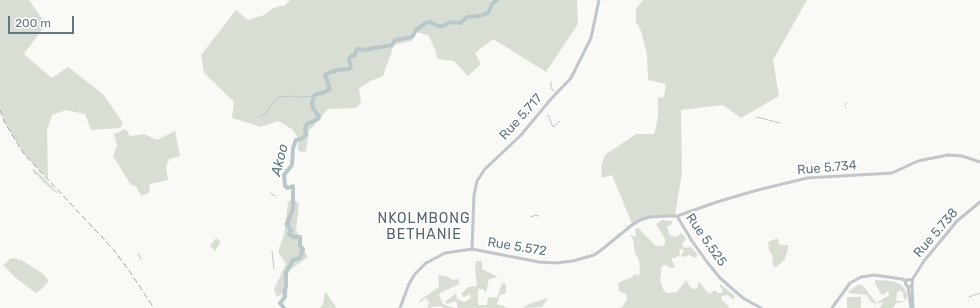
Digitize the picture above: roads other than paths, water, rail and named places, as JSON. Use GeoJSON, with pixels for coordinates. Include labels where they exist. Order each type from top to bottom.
{"type":"FeatureCollection","features":[{"type":"Feature","properties":{"kind":"street","name":"Rue 5.717"},"geometry":{"type":"LineString","coordinates":[[472,249],[474,195],[477,181],[485,169],[521,135],[571,78],[591,38],[599,0]]}},
{"type":"Feature","properties":{"kind":"street","name":"Rue 5.734"},"geometry":{"type":"LineString","coordinates":[[677,216],[745,194],[807,178],[892,173],[918,161],[948,155],[962,156],[980,162]]}},
{"type":"Feature","properties":{"kind":"street","name":"Rue 5.738"},"geometry":{"type":"LineString","coordinates":[[912,280],[924,261],[957,221],[980,202]]}},
{"type":"Feature","properties":{"kind":"street","name":"Rue 5.525"},"geometry":{"type":"LineString","coordinates":[[588,257],[600,251],[640,220],[658,216],[677,216],[682,226],[720,278],[743,298],[761,308]]}},
{"type":"Feature","properties":{"kind":"street","name":"Rue 5.572"},"geometry":{"type":"LineString","coordinates":[[400,308],[411,281],[426,263],[445,252],[472,249],[530,261],[555,263],[573,261],[588,257]]}},
{"type":"Feature","properties":{"kind":"street"},"geometry":{"type":"LineString","coordinates":[[832,308],[850,284],[861,277],[874,275],[907,281],[912,280],[913,282],[910,286],[912,308]]}},
{"type":"Feature","properties":{"kind":"street"},"geometry":{"type":"LineString","coordinates":[[907,281],[906,284],[910,286]]}},
{"type":"Feature","properties":{"kind":"waterway","name":"Akoo"},"geometry":{"type":"LineString","coordinates":[[284,308],[280,303],[285,297],[284,291],[286,287],[286,273],[293,260],[300,258],[303,249],[300,246],[300,237],[294,237],[289,234],[291,230],[287,224],[293,209],[293,186],[288,188],[285,186],[284,175],[292,165],[293,148],[296,140],[301,139],[306,135],[305,129],[307,124],[318,119],[319,117],[313,108],[312,103],[314,96],[330,89],[325,75],[338,70],[349,69],[351,67],[349,59],[351,56],[354,56],[357,49],[363,50],[392,45],[395,40],[412,37],[416,30],[426,23],[430,22],[438,26],[443,26],[451,22],[460,23],[467,17],[480,16],[488,13],[492,4],[497,0]]}},
{"type":"Feature","properties":{"kind":"waterway"},"geometry":{"type":"LineString","coordinates":[[551,82],[551,88],[555,92]]}},
{"type":"Feature","properties":{"kind":"waterway"},"geometry":{"type":"LineString","coordinates":[[259,117],[266,113],[274,101],[280,97],[314,96]]}},
{"type":"Feature","properties":{"kind":"waterway"},"geometry":{"type":"LineString","coordinates":[[548,115],[553,127],[560,121]]}},
{"type":"Feature","properties":{"kind":"waterway"},"geometry":{"type":"LineString","coordinates":[[757,117],[780,123]]}},
{"type":"Feature","properties":{"kind":"waterway"},"geometry":{"type":"LineString","coordinates":[[270,193],[275,196]]}},
{"type":"Feature","properties":{"kind":"waterway"},"geometry":{"type":"LineString","coordinates":[[530,216],[539,216]]}},
{"type":"Feature","properties":{"kind":"waterway"},"geometry":{"type":"LineString","coordinates":[[272,251],[274,269]]}},
{"type":"Feature","properties":{"kind":"waterway"},"geometry":{"type":"LineString","coordinates":[[138,253],[141,259]]}},
{"type":"Feature","properties":{"kind":"waterway","name":"Akoo"},"geometry":{"type":"LineString","coordinates":[[285,297],[287,291]]}},
{"type":"Feature","properties":{"kind":"waterway"},"geometry":{"type":"LineString","coordinates":[[969,297],[980,293]]}},
{"type":"Feature","properties":{"kind":"railway"},"geometry":{"type":"LineString","coordinates":[[0,110],[5,123],[24,154],[113,249],[154,308]]}},
{"type":"Feature","properties":{"kind":"district","name":"NKOLMBONG BETHANIE"},"geometry":{"type":"Point","coordinates":[424,228]}}]}
